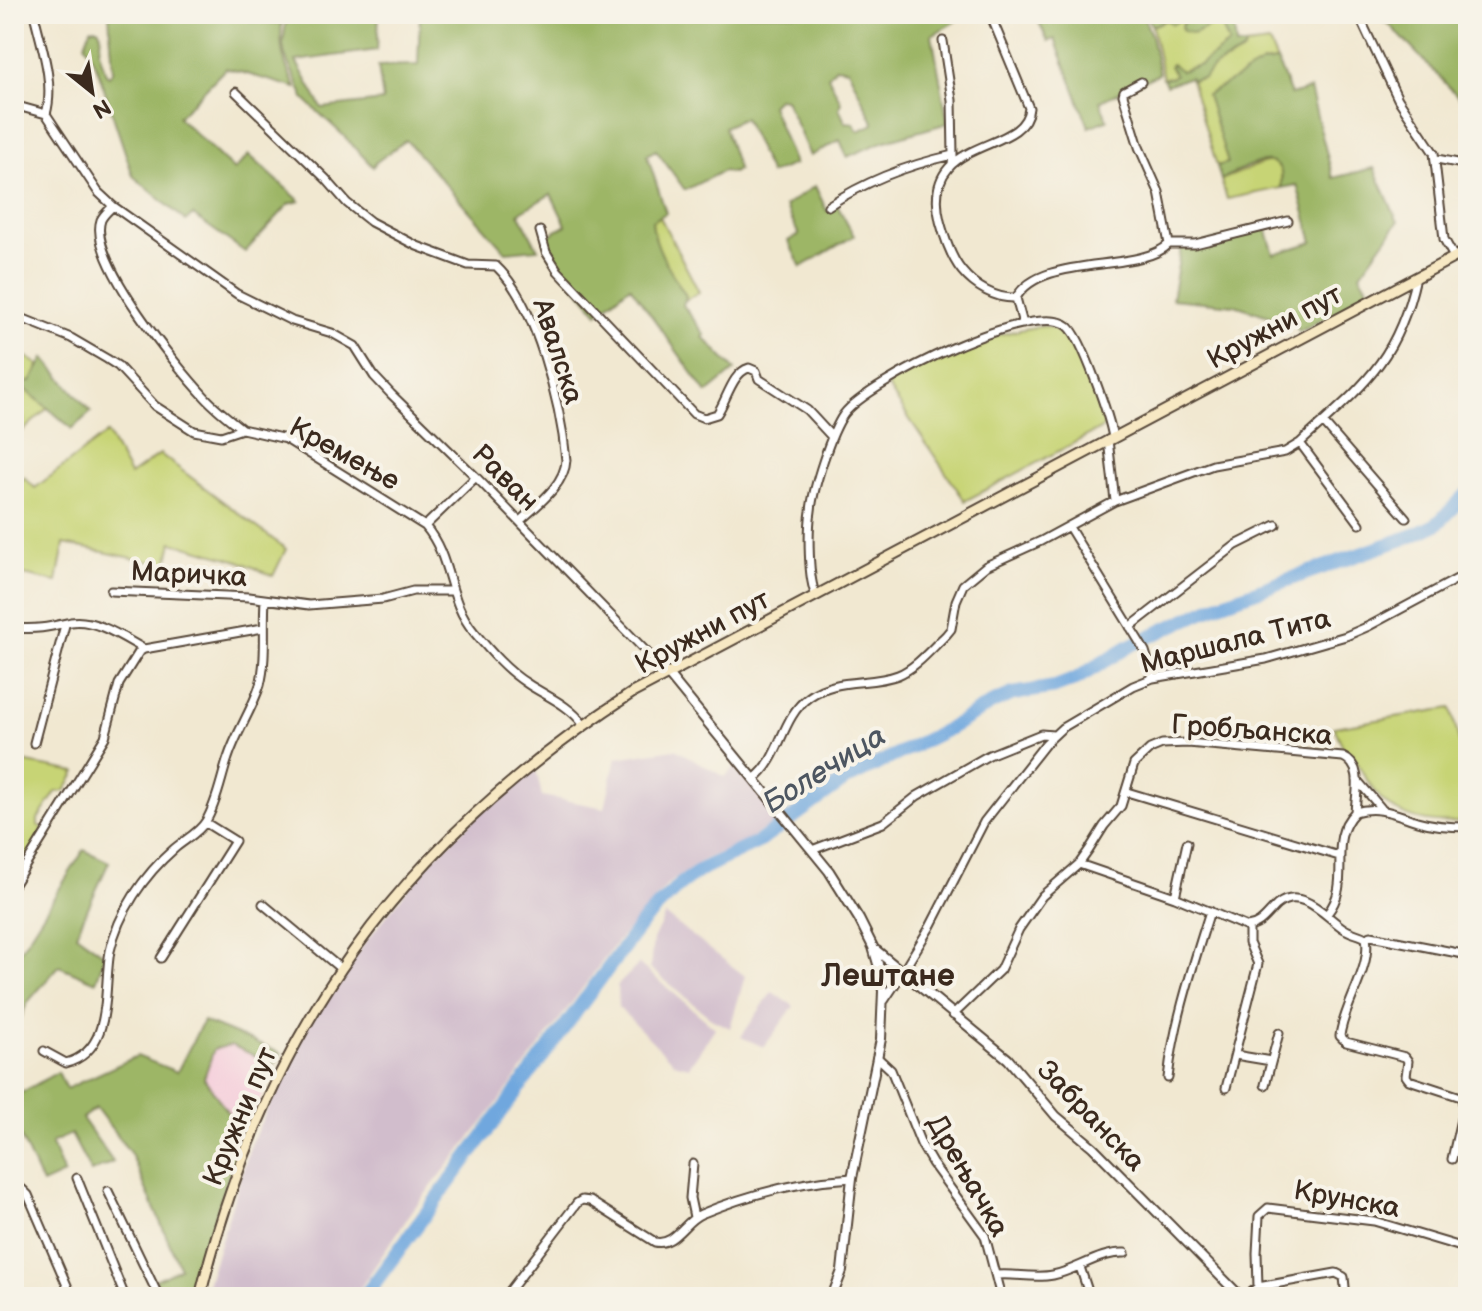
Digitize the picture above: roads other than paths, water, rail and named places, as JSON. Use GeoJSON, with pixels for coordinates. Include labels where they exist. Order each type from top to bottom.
{"type":"FeatureCollection","features":[{"type":"Feature","properties":{"kind":"main road","name":"Кружни пут"},"geometry":{"type":"LineString","coordinates":[[200,1297],[231,1188],[255,1125],[302,1029],[341,969],[386,909],[443,844],[511,781],[583,724],[632,693],[1468,250]]}},
{"type":"Feature","properties":{"kind":"street"},"geometry":{"type":"LineString","coordinates":[[14,105],[46,114],[45,59],[34,14]]}},
{"type":"Feature","properties":{"kind":"street"},"geometry":{"type":"LineString","coordinates":[[828,206],[880,177],[915,163],[952,160],[1021,126],[1029,114],[1029,108],[990,14]]}},
{"type":"Feature","properties":{"kind":"street"},"geometry":{"type":"LineString","coordinates":[[1358,14],[1398,99],[1437,159],[1444,239],[1454,257]]}},
{"type":"Feature","properties":{"kind":"street"},"geometry":{"type":"LineString","coordinates":[[943,41],[952,100],[952,160],[938,184],[936,200],[941,224],[956,261],[966,275],[987,291],[1016,298]]}},
{"type":"Feature","properties":{"kind":"street"},"geometry":{"type":"LineString","coordinates":[[1016,298],[1029,283],[1061,271],[1138,258],[1165,249],[1169,244],[1159,192],[1143,158],[1123,95],[1124,91],[1141,82]]}},
{"type":"Feature","properties":{"kind":"street","name":"Авалска"},"geometry":{"type":"LineString","coordinates":[[236,92],[347,203],[371,222],[417,246],[468,265],[496,266],[504,273],[523,305],[535,334],[547,370],[566,456],[565,471],[558,482],[520,521]]}},
{"type":"Feature","properties":{"kind":"street","name":"Раван"},"geometry":{"type":"LineString","coordinates":[[46,114],[98,192],[113,206],[237,294],[292,321],[332,333],[355,346],[374,376],[668,674],[812,850],[850,904],[873,947],[883,1001]]}},
{"type":"Feature","properties":{"kind":"street"},"geometry":{"type":"LineString","coordinates":[[1437,159],[1468,165]]}},
{"type":"Feature","properties":{"kind":"street"},"geometry":{"type":"LineString","coordinates":[[113,206],[101,221],[101,233],[121,288],[166,351],[205,398],[242,429]]}},
{"type":"Feature","properties":{"kind":"street"},"geometry":{"type":"LineString","coordinates":[[1169,244],[1195,244],[1288,221]]}},
{"type":"Feature","properties":{"kind":"street"},"geometry":{"type":"LineString","coordinates":[[540,231],[546,252],[558,271],[694,414],[704,418],[717,414],[737,377],[742,370],[749,368],[756,371],[759,379],[807,410],[832,437]]}},
{"type":"Feature","properties":{"kind":"street"},"geometry":{"type":"LineString","coordinates":[[755,778],[764,771],[799,705],[832,685],[903,672],[949,632],[959,593],[968,578],[986,566],[1069,527],[1115,501],[1213,465],[1285,452],[1300,443],[1363,386],[1392,347],[1408,310],[1416,277]]}},
{"type":"Feature","properties":{"kind":"street"},"geometry":{"type":"LineString","coordinates":[[1016,298],[1023,324]]}},
{"type":"Feature","properties":{"kind":"street","name":"Кремење"},"geometry":{"type":"LineString","coordinates":[[14,315],[71,338],[118,366],[155,406],[194,431],[221,436],[242,429],[286,439],[425,526],[442,552],[451,591],[465,620],[496,658],[528,684],[564,706],[583,724]]}},
{"type":"Feature","properties":{"kind":"street"},"geometry":{"type":"LineString","coordinates":[[816,595],[812,583],[810,513],[832,437],[844,414],[883,382],[936,354],[1023,324],[1062,323],[1071,329],[1104,403],[1115,501]]}},
{"type":"Feature","properties":{"kind":"street"},"geometry":{"type":"LineString","coordinates":[[1323,422],[1406,518]]}},
{"type":"Feature","properties":{"kind":"street"},"geometry":{"type":"LineString","coordinates":[[1300,443],[1360,524]]}},
{"type":"Feature","properties":{"kind":"street"},"geometry":{"type":"LineString","coordinates":[[425,526],[476,477]]}},
{"type":"Feature","properties":{"kind":"street"},"geometry":{"type":"LineString","coordinates":[[1130,627],[1236,545],[1276,525]]}},
{"type":"Feature","properties":{"kind":"street"},"geometry":{"type":"LineString","coordinates":[[1069,527],[1136,637],[1153,678]]}},
{"type":"Feature","properties":{"kind":"street","name":"Маршала Тита"},"geometry":{"type":"LineString","coordinates":[[902,973],[930,927],[984,822],[1053,735],[1071,721],[1153,678],[1266,659],[1346,636],[1468,573]]}},
{"type":"Feature","properties":{"kind":"street","name":"Маричка"},"geometry":{"type":"LineString","coordinates":[[111,591],[309,605],[383,599],[413,591],[451,591]]}},
{"type":"Feature","properties":{"kind":"street"},"geometry":{"type":"LineString","coordinates":[[44,1051],[66,1063],[89,1049],[101,1027],[110,950],[123,915],[135,893],[163,859],[206,823],[229,754],[259,689],[265,600]]}},
{"type":"Feature","properties":{"kind":"street"},"geometry":{"type":"LineString","coordinates":[[14,628],[36,630],[72,622],[97,626],[144,649]]}},
{"type":"Feature","properties":{"kind":"street"},"geometry":{"type":"LineString","coordinates":[[34,743],[65,625]]}},
{"type":"Feature","properties":{"kind":"street"},"geometry":{"type":"LineString","coordinates":[[14,884],[99,748],[107,732],[119,684],[135,657],[144,649],[263,628]]}},
{"type":"Feature","properties":{"kind":"street"},"geometry":{"type":"LineString","coordinates":[[812,850],[883,823],[917,796],[989,755],[1041,734],[1053,735]]}},
{"type":"Feature","properties":{"kind":"street","name":"Гробљанска"},"geometry":{"type":"LineString","coordinates":[[953,1015],[1003,966],[1019,929],[1042,896],[1079,864],[1121,806],[1137,759],[1162,744],[1188,743],[1343,757],[1354,766],[1357,780],[1355,812],[1341,834],[1339,892],[1327,914]]}},
{"type":"Feature","properties":{"kind":"street"},"geometry":{"type":"LineString","coordinates":[[1357,780],[1381,808]]}},
{"type":"Feature","properties":{"kind":"street"},"geometry":{"type":"LineString","coordinates":[[1127,792],[1339,856]]}},
{"type":"Feature","properties":{"kind":"street"},"geometry":{"type":"LineString","coordinates":[[1355,812],[1381,808],[1420,822],[1468,827]]}},
{"type":"Feature","properties":{"kind":"street"},"geometry":{"type":"LineString","coordinates":[[161,958],[235,841],[206,823]]}},
{"type":"Feature","properties":{"kind":"street"},"geometry":{"type":"LineString","coordinates":[[1175,897],[1187,843]]}},
{"type":"Feature","properties":{"kind":"street"},"geometry":{"type":"LineString","coordinates":[[1079,864],[1175,897],[1249,927],[1255,926],[1279,903],[1289,899],[1303,901],[1327,914],[1343,928],[1366,938],[1371,936],[1468,955]]}},
{"type":"Feature","properties":{"kind":"street"},"geometry":{"type":"LineString","coordinates":[[263,904],[341,969]]}},
{"type":"Feature","properties":{"kind":"street"},"geometry":{"type":"LineString","coordinates":[[1168,1078],[1190,976],[1210,911]]}},
{"type":"Feature","properties":{"kind":"street"},"geometry":{"type":"LineString","coordinates":[[1226,1088],[1258,964],[1249,946],[1249,927]]}},
{"type":"Feature","properties":{"kind":"street"},"geometry":{"type":"LineString","coordinates":[[1366,938],[1358,982],[1340,1036],[1346,1042],[1405,1057],[1409,1080],[1461,1097],[1464,1106],[1452,1159]]}},
{"type":"Feature","properties":{"kind":"street","name":"Раван"},"geometry":{"type":"LineString","coordinates":[[873,947],[902,973]]}},
{"type":"Feature","properties":{"kind":"street"},"geometry":{"type":"LineString","coordinates":[[832,1297],[842,1271],[852,1178],[883,1023],[883,1001],[902,973]]}},
{"type":"Feature","properties":{"kind":"street","name":"Забранска"},"geometry":{"type":"LineString","coordinates":[[902,973],[1008,1059],[1056,1116],[1093,1147],[1243,1297]]}},
{"type":"Feature","properties":{"kind":"street"},"geometry":{"type":"LineString","coordinates":[[1265,1085],[1279,1033]]}},
{"type":"Feature","properties":{"kind":"street"},"geometry":{"type":"LineString","coordinates":[[1235,1055],[1271,1061]]}},
{"type":"Feature","properties":{"kind":"street","name":"Дрењачка"},"geometry":{"type":"LineString","coordinates":[[877,1057],[891,1070],[921,1144],[936,1170],[985,1236],[1001,1297]]}},
{"type":"Feature","properties":{"kind":"street"},"geometry":{"type":"LineString","coordinates":[[693,1164],[690,1198],[694,1217]]}},
{"type":"Feature","properties":{"kind":"street"},"geometry":{"type":"LineString","coordinates":[[77,1178],[125,1297]]}},
{"type":"Feature","properties":{"kind":"street"},"geometry":{"type":"LineString","coordinates":[[505,1297],[580,1201],[590,1201],[659,1243],[674,1237],[694,1217],[790,1185],[852,1178]]}},
{"type":"Feature","properties":{"kind":"street"},"geometry":{"type":"LineString","coordinates":[[14,1192],[22,1189],[28,1195],[72,1297]]}},
{"type":"Feature","properties":{"kind":"street"},"geometry":{"type":"LineString","coordinates":[[108,1191],[159,1297]]}},
{"type":"Feature","properties":{"kind":"street","name":"Крунска"},"geometry":{"type":"LineString","coordinates":[[1258,1287],[1259,1216],[1268,1208],[1374,1221],[1468,1249]]}},
{"type":"Feature","properties":{"kind":"street","name":"Дрењачка"},"geometry":{"type":"LineString","coordinates":[[996,1275],[1045,1276],[1080,1267],[1110,1253],[1125,1253]]}},
{"type":"Feature","properties":{"kind":"street"},"geometry":{"type":"LineString","coordinates":[[1080,1267],[1090,1297]]}},
{"type":"Feature","properties":{"kind":"street"},"geometry":{"type":"LineString","coordinates":[[1243,1297],[1258,1287],[1336,1273],[1344,1277],[1346,1297]]}},
{"type":"Feature","properties":{"kind":"street"},"geometry":{"type":"LineString","coordinates":[[14,1284],[19,1297]]}},
{"type":"Feature","properties":{"kind":"waterway","name":"Болечица"},"geometry":{"type":"LineString","coordinates":[[364,1297],[644,920],[682,883],[704,868],[760,841],[845,780],[950,728],[994,702],[1013,694],[1055,687],[1076,679],[1131,645],[1220,604],[1414,535],[1437,524],[1468,493]]}},
{"type":"Feature","properties":{"kind":"district","name":"Лештане"},"geometry":{"type":"Point","coordinates":[888,975]}}]}
